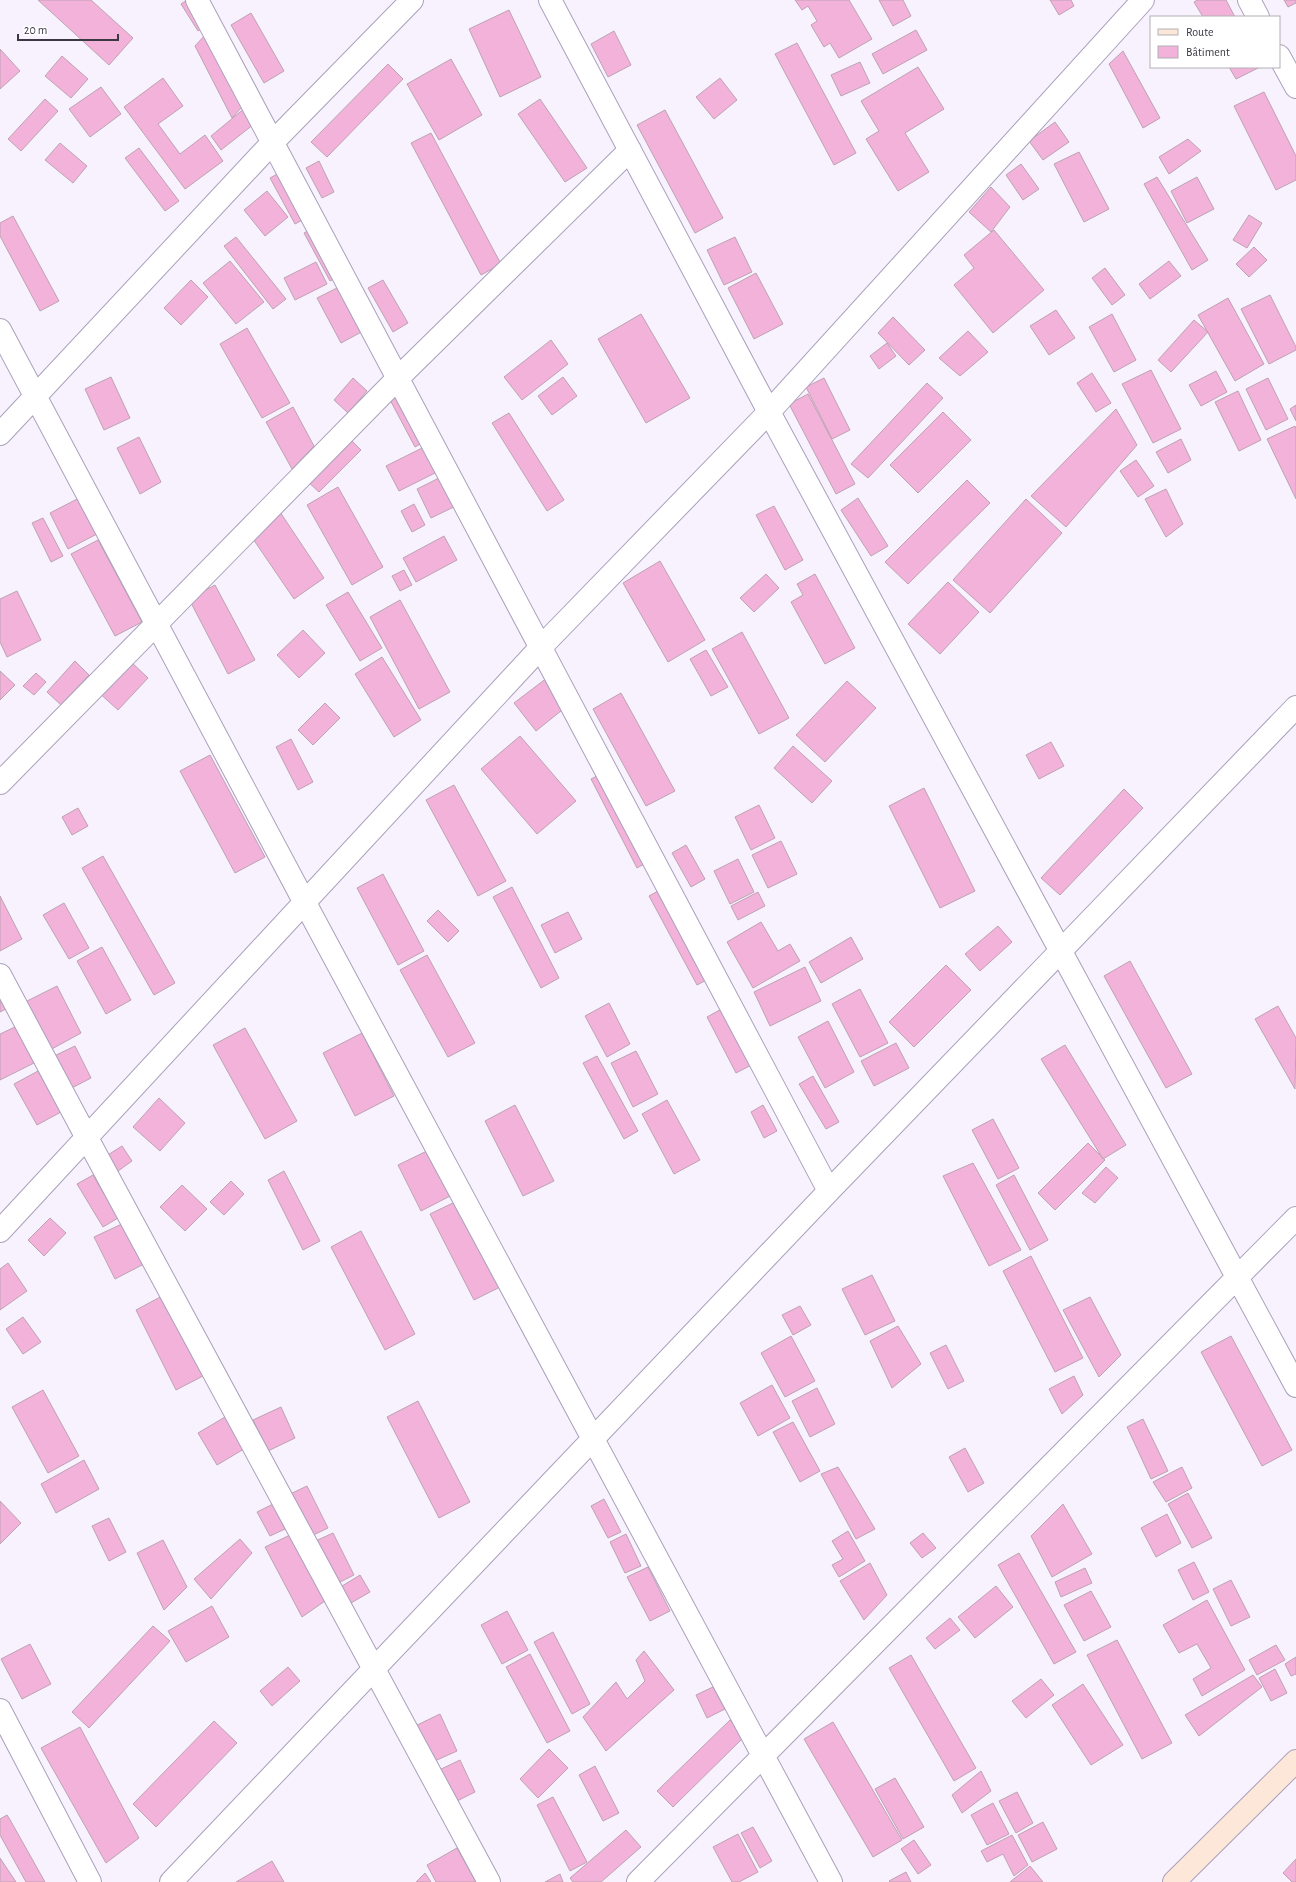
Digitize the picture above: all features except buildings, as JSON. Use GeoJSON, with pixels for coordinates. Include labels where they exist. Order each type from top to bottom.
{"type":"FeatureCollection","features":[{"type":"Feature","properties":{"kind":"street"},"geometry":{"type":"LineString","coordinates":[[197,0],[829,1191]]}},
{"type":"Feature","properties":{"kind":"street"},"geometry":{"type":"LineString","coordinates":[[0,434],[273,142],[412,0]]}},
{"type":"Feature","properties":{"kind":"street"},"geometry":{"type":"LineString","coordinates":[[550,0],[769,412],[1296,1386]]}},
{"type":"Feature","properties":{"kind":"street"},"geometry":{"type":"LineString","coordinates":[[0,1231],[541,647],[769,412],[1143,0]]}},
{"type":"Feature","properties":{"kind":"street"},"geometry":{"type":"LineString","coordinates":[[1249,0],[1257,16]]}},
{"type":"Feature","properties":{"kind":"street"},"geometry":{"type":"LineString","coordinates":[[1280,58],[1296,87]]}},
{"type":"Feature","properties":{"kind":"street"},"geometry":{"type":"LineString","coordinates":[[0,783],[398,378],[630,150]]}},
{"type":"Feature","properties":{"kind":"street"},"geometry":{"type":"LineString","coordinates":[[0,330],[305,903],[831,1882]]}},
{"type":"Feature","properties":{"kind":"street"},"geometry":{"type":"LineString","coordinates":[[171,1882],[829,1191],[1296,707]]}},
{"type":"Feature","properties":{"kind":"street"},"geometry":{"type":"LineString","coordinates":[[0,974],[489,1882]]}},
{"type":"Feature","properties":{"kind":"street"},"geometry":{"type":"LineString","coordinates":[[638,1882],[763,1754],[1296,1218]]}},
{"type":"Feature","properties":{"kind":"street"},"geometry":{"type":"LineString","coordinates":[[0,1710],[90,1882]]}},
{"type":"Feature","properties":{"kind":"street"},"geometry":{"type":"LineString","coordinates":[[1174,1882],[1296,1761]]}}]}
